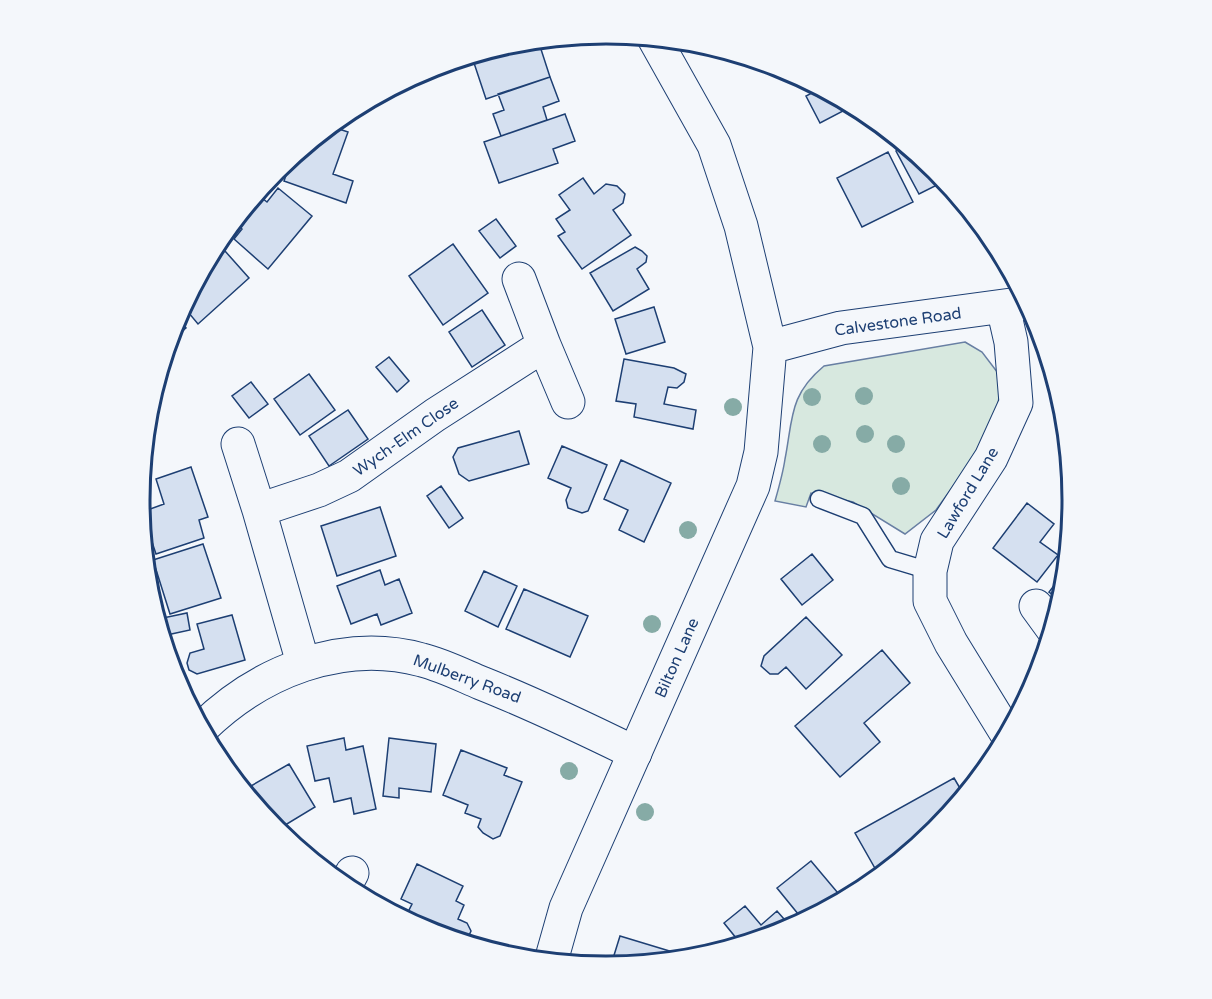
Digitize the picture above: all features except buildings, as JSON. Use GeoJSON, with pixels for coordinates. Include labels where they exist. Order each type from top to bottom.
{"type":"FeatureCollection","features":[{"type":"Feature","properties":{"kind":"street"},"geometry":{"type":"LineString","coordinates":[[659,46],[714,146],[741,226],[770,347]]}},
{"type":"Feature","properties":{"kind":"street"},"geometry":{"type":"LineString","coordinates":[[519,279],[568,402]]}},
{"type":"Feature","properties":{"kind":"street","name":"Calvestone Road"},"geometry":{"type":"LineString","coordinates":[[770,347],[841,328],[1015,305]]}},
{"type":"Feature","properties":{"kind":"street","name":"Lawford Lane"},"geometry":{"type":"LineString","coordinates":[[1002,726],[951,643],[930,600],[930,572],[937,542],[992,458],[1016,404],[1011,342],[1015,305]]}},
{"type":"Feature","properties":{"kind":"street","name":"Wych-Elm Close"},"geometry":{"type":"LineString","coordinates":[[259,510],[319,490],[350,476],[435,415],[544,345]]}},
{"type":"Feature","properties":{"kind":"street","name":"Bilton Lane"},"geometry":{"type":"LineString","coordinates":[[553,953],[566,908],[753,486],[761,452],[770,347]]}},
{"type":"Feature","properties":{"kind":"street"},"geometry":{"type":"LineString","coordinates":[[238,444],[303,663]]}},
{"type":"Feature","properties":{"kind":"street","name":"Mulberry Road"},"geometry":{"type":"LineString","coordinates":[[208,722],[235,699],[303,663],[337,655],[380,653],[422,660],[535,704],[635,753]]}},
{"type":"Feature","properties":{"kind":"lane"},"geometry":{"type":"LineString","coordinates":[[819,499],[863,516],[890,559],[930,572]]}},
{"type":"Feature","properties":{"kind":"shaded area"},"geometry":{"type":"Polygon","coordinates":[[[965,342],[982,352],[1001,377],[997,415],[965,470],[936,510],[905,534],[853,502],[811,493],[806,507],[775,501],[794,408],[804,387],[824,366],[965,342]]]}}]}
